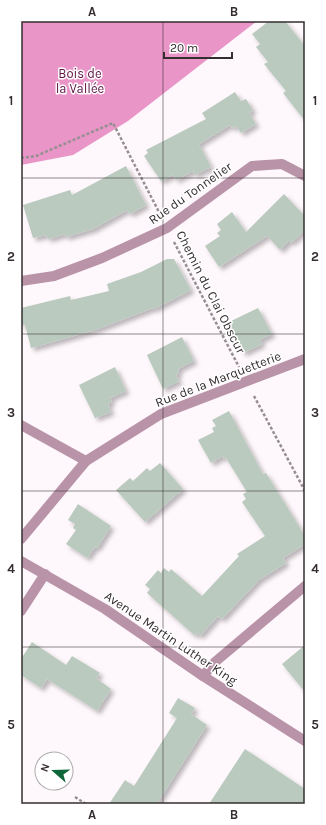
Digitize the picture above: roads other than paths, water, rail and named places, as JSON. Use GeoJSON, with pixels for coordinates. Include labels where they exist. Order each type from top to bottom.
{"type":"FeatureCollection","features":[{"type":"Feature","properties":{"kind":"street","name":"Rue du Tonnelier"},"geometry":{"type":"LineString","coordinates":[[21,281],[61,274],[102,258],[167,228],[252,166],[282,164],[305,176]]}},
{"type":"Feature","properties":{"kind":"street","name":"Rue de la Marquetterie"},"geometry":{"type":"LineString","coordinates":[[21,539],[86,461],[161,414],[305,359]]}},
{"type":"Feature","properties":{"kind":"street"},"geometry":{"type":"LineString","coordinates":[[21,425],[86,461]]}},
{"type":"Feature","properties":{"kind":"street","name":"Avenue Martin Luther King"},"geometry":{"type":"LineString","coordinates":[[21,561],[105,609],[203,676],[305,741]]}},
{"type":"Feature","properties":{"kind":"street"},"geometry":{"type":"LineString","coordinates":[[21,611],[45,574]]}},
{"type":"Feature","properties":{"kind":"street"},"geometry":{"type":"LineString","coordinates":[[203,676],[215,662],[305,586]]}},
{"type":"Feature","properties":{"kind":"park label","name":"Bois de la Vallée"},"geometry":{"type":"Point","coordinates":[80,80]}}]}
